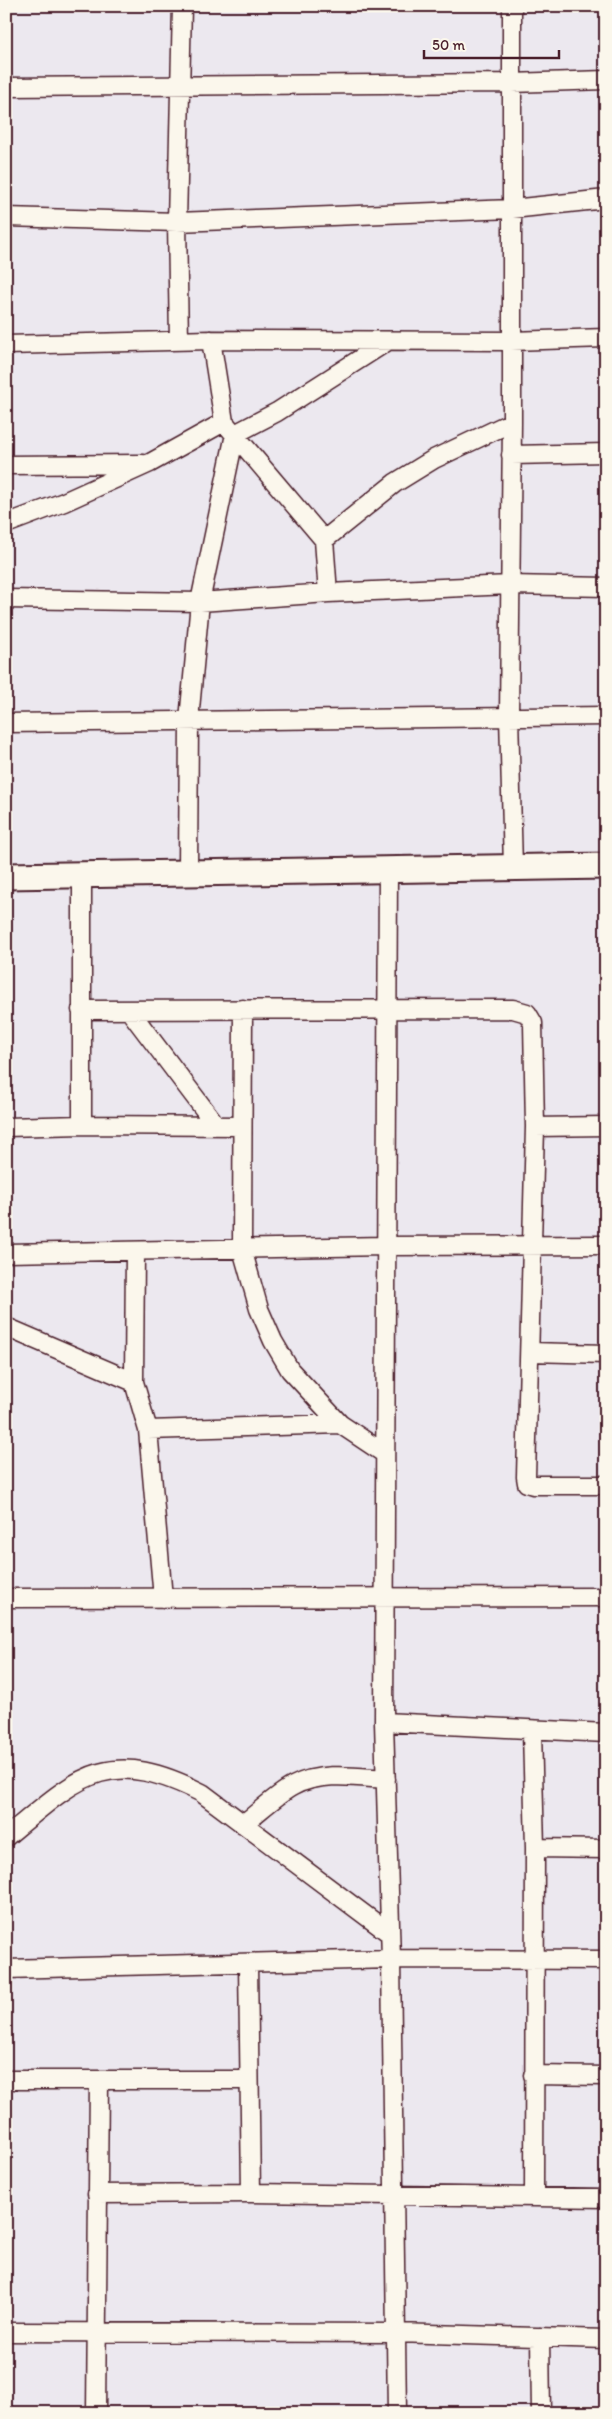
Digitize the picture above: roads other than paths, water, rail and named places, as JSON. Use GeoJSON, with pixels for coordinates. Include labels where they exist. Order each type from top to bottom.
{"type":"FeatureCollection","features":[{"type":"Feature","properties":{"kind":"street"},"geometry":{"type":"LineString","coordinates":[[179,341],[177,222],[182,6]]}},
{"type":"Feature","properties":{"kind":"street"},"geometry":{"type":"LineString","coordinates":[[512,6],[512,422],[509,716],[513,867]]}},
{"type":"Feature","properties":{"kind":"street"},"geometry":{"type":"LineString","coordinates":[[6,87],[511,83],[606,80]]}},
{"type":"Feature","properties":{"kind":"street"},"geometry":{"type":"LineString","coordinates":[[6,217],[177,222],[512,209],[606,199]]}},
{"type":"Feature","properties":{"kind":"street"},"geometry":{"type":"LineString","coordinates":[[6,344],[211,340],[511,341],[606,338]]}},
{"type":"Feature","properties":{"kind":"street"},"geometry":{"type":"LineString","coordinates":[[188,872],[189,720],[200,602],[229,428],[211,340]]}},
{"type":"Feature","properties":{"kind":"street"},"geometry":{"type":"LineString","coordinates":[[6,524],[64,502],[229,428],[276,412],[388,341]]}},
{"type":"Feature","properties":{"kind":"street"},"geometry":{"type":"LineString","coordinates":[[324,540],[395,483],[426,464],[512,422]]}},
{"type":"Feature","properties":{"kind":"street"},"geometry":{"type":"LineString","coordinates":[[229,428],[324,540],[328,593]]}},
{"type":"Feature","properties":{"kind":"street"},"geometry":{"type":"LineString","coordinates":[[511,455],[606,453]]}},
{"type":"Feature","properties":{"kind":"street"},"geometry":{"type":"LineString","coordinates":[[6,465],[150,464]]}},
{"type":"Feature","properties":{"kind":"street"},"geometry":{"type":"LineString","coordinates":[[6,600],[200,602],[328,593],[510,585],[606,587]]}},
{"type":"Feature","properties":{"kind":"street"},"geometry":{"type":"LineString","coordinates":[[6,723],[606,716]]}},
{"type":"Feature","properties":{"kind":"street"},"geometry":{"type":"LineString","coordinates":[[6,876],[606,866]]}},
{"type":"Feature","properties":{"kind":"street"},"geometry":{"type":"LineString","coordinates":[[388,870],[389,1008],[385,1246],[384,1722],[391,1959],[397,2413]]}},
{"type":"Feature","properties":{"kind":"street"},"geometry":{"type":"LineString","coordinates":[[82,874],[82,1125]]}},
{"type":"Feature","properties":{"kind":"street"},"geometry":{"type":"LineString","coordinates":[[81,1010],[389,1008],[513,1009],[527,1013],[533,1023],[535,1127],[527,1483],[534,1485],[606,1485]]}},
{"type":"Feature","properties":{"kind":"street"},"geometry":{"type":"LineString","coordinates":[[243,1009],[242,1249],[259,1309],[273,1340],[290,1370],[340,1424],[385,1454]]}},
{"type":"Feature","properties":{"kind":"street"},"geometry":{"type":"LineString","coordinates":[[129,1010],[216,1125]]}},
{"type":"Feature","properties":{"kind":"street"},"geometry":{"type":"LineString","coordinates":[[6,1127],[82,1125],[242,1126]]}},
{"type":"Feature","properties":{"kind":"street"},"geometry":{"type":"LineString","coordinates":[[535,1127],[606,1126]]}},
{"type":"Feature","properties":{"kind":"street"},"geometry":{"type":"LineString","coordinates":[[6,1253],[385,1246],[606,1245]]}},
{"type":"Feature","properties":{"kind":"street"},"geometry":{"type":"LineString","coordinates":[[135,1251],[134,1382],[148,1430],[163,1598]]}},
{"type":"Feature","properties":{"kind":"street"},"geometry":{"type":"LineString","coordinates":[[6,1327],[134,1382]]}},
{"type":"Feature","properties":{"kind":"street"},"geometry":{"type":"LineString","coordinates":[[530,1352],[606,1354]]}},
{"type":"Feature","properties":{"kind":"street"},"geometry":{"type":"LineString","coordinates":[[148,1430],[340,1424]]}},
{"type":"Feature","properties":{"kind":"street"},"geometry":{"type":"LineString","coordinates":[[6,1598],[385,1599],[606,1597]]}},
{"type":"Feature","properties":{"kind":"street"},"geometry":{"type":"LineString","coordinates":[[384,1722],[532,1731],[606,1733]]}},
{"type":"Feature","properties":{"kind":"street"},"geometry":{"type":"LineString","coordinates":[[532,1731],[535,1848],[533,1960],[534,2196]]}},
{"type":"Feature","properties":{"kind":"street"},"geometry":{"type":"LineString","coordinates":[[6,1837],[77,1781],[96,1773],[118,1769],[144,1770],[173,1778],[202,1793],[389,1933]]}},
{"type":"Feature","properties":{"kind":"street"},"geometry":{"type":"LineString","coordinates":[[244,1824],[294,1786],[302,1783],[318,1778],[345,1776],[386,1779]]}},
{"type":"Feature","properties":{"kind":"street"},"geometry":{"type":"LineString","coordinates":[[535,1848],[606,1848]]}},
{"type":"Feature","properties":{"kind":"street"},"geometry":{"type":"LineString","coordinates":[[6,1969],[391,1959],[606,1960]]}},
{"type":"Feature","properties":{"kind":"street"},"geometry":{"type":"LineString","coordinates":[[248,1963],[251,2193]]}},
{"type":"Feature","properties":{"kind":"street"},"geometry":{"type":"LineString","coordinates":[[533,2075],[606,2076]]}},
{"type":"Feature","properties":{"kind":"street"},"geometry":{"type":"LineString","coordinates":[[6,2080],[249,2080]]}},
{"type":"Feature","properties":{"kind":"street"},"geometry":{"type":"LineString","coordinates":[[96,2413],[99,2081]]}},
{"type":"Feature","properties":{"kind":"street"},"geometry":{"type":"LineString","coordinates":[[97,2194],[251,2193],[606,2198]]}},
{"type":"Feature","properties":{"kind":"street"},"geometry":{"type":"LineString","coordinates":[[6,2332],[395,2333],[606,2339]]}},
{"type":"Feature","properties":{"kind":"street"},"geometry":{"type":"LineString","coordinates":[[540,2337],[541,2413]]}}]}
